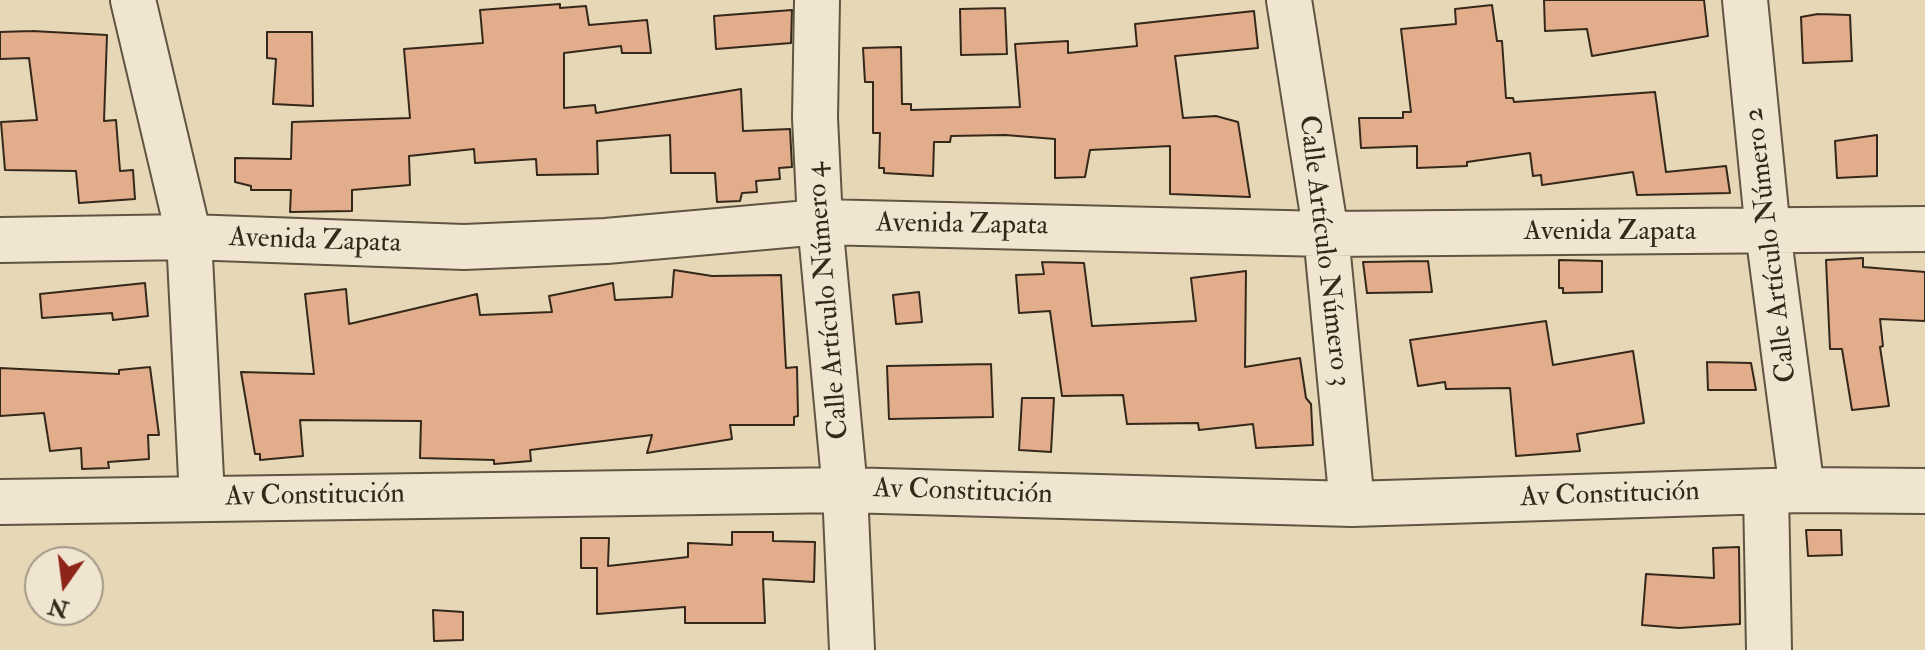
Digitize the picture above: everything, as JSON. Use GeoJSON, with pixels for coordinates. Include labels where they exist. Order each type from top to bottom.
{"type":"FeatureCollection","features":[{"type":"Feature","properties":{"kind":"street"},"geometry":{"type":"LineString","coordinates":[[133,0],[189,237],[202,498]]}},
{"type":"Feature","properties":{"kind":"street","name":"Calle Artículo Número 4"},"geometry":{"type":"LineString","coordinates":[[817,0],[815,118],[820,222],[845,490],[852,650]]}},
{"type":"Feature","properties":{"kind":"street","name":"Calle Artículo Número 3"},"geometry":{"type":"LineString","coordinates":[[1289,0],[1326,234],[1352,504]]}},
{"type":"Feature","properties":{"kind":"street","name":"Calle Artículo Número 2"},"geometry":{"type":"LineString","coordinates":[[1745,0],[1768,232],[1784,491],[1769,650]]}},
{"type":"Feature","properties":{"kind":"street","name":"Avenida Zapata"},"geometry":{"type":"LineString","coordinates":[[0,240],[189,237],[464,247],[606,241],[820,222],[1326,234],[1925,229]]}},
{"type":"Feature","properties":{"kind":"street","name":"Av Constitución"},"geometry":{"type":"LineString","coordinates":[[0,502],[845,490],[1352,504],[1784,491],[1925,491]]}},
{"type":"Feature","properties":{"kind":"building"},"geometry":{"type":"Polygon","coordinates":[[[1544,0],[1704,0],[1708,36],[1592,56],[1587,29],[1545,31],[1544,0]]]}},
{"type":"Feature","properties":{"kind":"building"},"geometry":{"type":"Polygon","coordinates":[[[560,4],[560,8],[586,6],[589,25],[647,20],[651,53],[622,53],[621,46],[564,53],[564,108],[595,105],[596,113],[741,89],[743,131],[790,129],[792,167],[779,168],[780,179],[756,181],[757,192],[742,193],[740,201],[717,202],[715,173],[671,173],[670,135],[597,141],[598,174],[537,175],[536,159],[475,163],[474,149],[409,156],[410,185],[352,190],[352,211],[290,212],[291,190],[251,190],[251,186],[235,182],[235,158],[291,159],[292,122],[410,118],[404,49],[483,43],[480,10],[560,4]]]}},
{"type":"Feature","properties":{"kind":"building"},"geometry":{"type":"Polygon","coordinates":[[[1492,5],[1497,41],[1502,41],[1506,98],[1513,98],[1514,102],[1655,92],[1666,172],[1726,166],[1730,193],[1637,195],[1633,172],[1542,185],[1541,175],[1533,176],[1530,153],[1467,162],[1467,166],[1417,168],[1417,146],[1361,148],[1359,118],[1403,118],[1403,112],[1411,112],[1401,29],[1456,24],[1455,9],[1492,5]]]}},
{"type":"Feature","properties":{"kind":"building"},"geometry":{"type":"Polygon","coordinates":[[[1005,8],[1007,54],[961,55],[960,9],[1005,8]]]}},
{"type":"Feature","properties":{"kind":"building"},"geometry":{"type":"Polygon","coordinates":[[[792,10],[791,43],[716,49],[714,16],[792,10]]]}},
{"type":"Feature","properties":{"kind":"building"},"geometry":{"type":"Polygon","coordinates":[[[1254,11],[1258,48],[1175,56],[1183,118],[1216,116],[1238,122],[1250,197],[1170,194],[1170,146],[1090,150],[1085,177],[1055,178],[1055,139],[1005,135],[951,136],[950,142],[934,142],[933,176],[884,173],[884,168],[879,168],[880,133],[873,133],[873,82],[865,82],[863,48],[901,47],[902,104],[911,104],[911,110],[1020,107],[1015,44],[1068,41],[1068,53],[1137,46],[1135,24],[1254,11]]]}},
{"type":"Feature","properties":{"kind":"building"},"geometry":{"type":"Polygon","coordinates":[[[1850,15],[1852,61],[1803,63],[1801,17],[1850,15]]]}},
{"type":"Feature","properties":{"kind":"building"},"geometry":{"type":"Polygon","coordinates":[[[0,32],[107,35],[104,121],[116,120],[120,171],[133,170],[135,199],[79,203],[76,171],[5,170],[1,122],[37,120],[29,58],[0,59],[0,32]]]}},
{"type":"Feature","properties":{"kind":"building"},"geometry":{"type":"Polygon","coordinates":[[[267,32],[312,32],[313,106],[273,104],[276,59],[267,58],[267,32]]]}},
{"type":"Feature","properties":{"kind":"building"},"geometry":{"type":"Polygon","coordinates":[[[1877,135],[1877,176],[1837,178],[1835,141],[1877,135]]]}},
{"type":"Feature","properties":{"kind":"building"},"geometry":{"type":"Polygon","coordinates":[[[1863,258],[1863,267],[1925,272],[1925,321],[1880,319],[1883,346],[1880,347],[1889,406],[1852,410],[1842,349],[1830,349],[1826,260],[1863,258]]]}},
{"type":"Feature","properties":{"kind":"building"},"geometry":{"type":"Polygon","coordinates":[[[1559,260],[1602,261],[1602,292],[1563,293],[1563,288],[1559,288],[1559,260]]]}},
{"type":"Feature","properties":{"kind":"building"},"geometry":{"type":"Polygon","coordinates":[[[1428,261],[1432,292],[1367,293],[1363,262],[1428,261]]]}},
{"type":"Feature","properties":{"kind":"building"},"geometry":{"type":"Polygon","coordinates":[[[1042,262],[1084,263],[1092,326],[1196,321],[1191,278],[1246,271],[1245,367],[1300,358],[1306,398],[1311,404],[1313,445],[1256,448],[1253,424],[1199,430],[1198,423],[1127,424],[1123,395],[1062,396],[1050,311],[1019,313],[1016,275],[1044,274],[1042,262]]]}},
{"type":"Feature","properties":{"kind":"building"},"geometry":{"type":"Polygon","coordinates":[[[674,270],[712,276],[781,275],[786,368],[797,367],[798,416],[794,417],[794,425],[730,425],[732,439],[647,453],[652,435],[530,450],[531,461],[494,464],[494,460],[420,458],[421,421],[300,420],[303,456],[260,460],[260,454],[255,454],[241,372],[314,374],[305,294],[346,289],[349,324],[477,294],[480,315],[552,312],[549,296],[613,283],[615,300],[672,297],[674,270]]]}},
{"type":"Feature","properties":{"kind":"building"},"geometry":{"type":"Polygon","coordinates":[[[145,283],[148,316],[113,320],[112,313],[42,318],[40,294],[145,283]]]}},
{"type":"Feature","properties":{"kind":"building"},"geometry":{"type":"Polygon","coordinates":[[[919,292],[922,322],[896,324],[893,295],[919,292]]]}},
{"type":"Feature","properties":{"kind":"building"},"geometry":{"type":"Polygon","coordinates":[[[1546,321],[1553,365],[1633,351],[1644,423],[1577,434],[1580,451],[1516,456],[1510,388],[1446,389],[1445,382],[1418,386],[1410,340],[1546,321]]]}},
{"type":"Feature","properties":{"kind":"building"},"geometry":{"type":"Polygon","coordinates":[[[1707,362],[1751,363],[1756,390],[1708,390],[1707,362]]]}},
{"type":"Feature","properties":{"kind":"building"},"geometry":{"type":"Polygon","coordinates":[[[991,364],[993,417],[889,419],[887,366],[991,364]]]}},
{"type":"Feature","properties":{"kind":"building"},"geometry":{"type":"Polygon","coordinates":[[[150,367],[159,435],[148,435],[149,459],[108,462],[109,468],[82,469],[81,448],[50,451],[44,413],[0,416],[0,368],[119,374],[119,370],[150,367]]]}},
{"type":"Feature","properties":{"kind":"building"},"geometry":{"type":"Polygon","coordinates":[[[1022,398],[1054,398],[1051,452],[1019,450],[1022,398]]]}},
{"type":"Feature","properties":{"kind":"building"},"geometry":{"type":"Polygon","coordinates":[[[1806,530],[1841,530],[1842,555],[1808,556],[1806,530]]]}},
{"type":"Feature","properties":{"kind":"building"},"geometry":{"type":"Polygon","coordinates":[[[732,532],[773,532],[773,541],[815,542],[814,582],[763,579],[765,623],[685,623],[685,607],[597,614],[597,568],[581,568],[581,538],[609,538],[608,566],[688,557],[688,543],[732,545],[732,532]]]}},
{"type":"Feature","properties":{"kind":"building"},"geometry":{"type":"Polygon","coordinates":[[[1739,547],[1740,624],[1679,628],[1642,625],[1646,574],[1714,578],[1713,548],[1739,547]]]}},
{"type":"Feature","properties":{"kind":"building"},"geometry":{"type":"Polygon","coordinates":[[[433,610],[463,612],[463,640],[434,641],[433,610]]]}}]}
